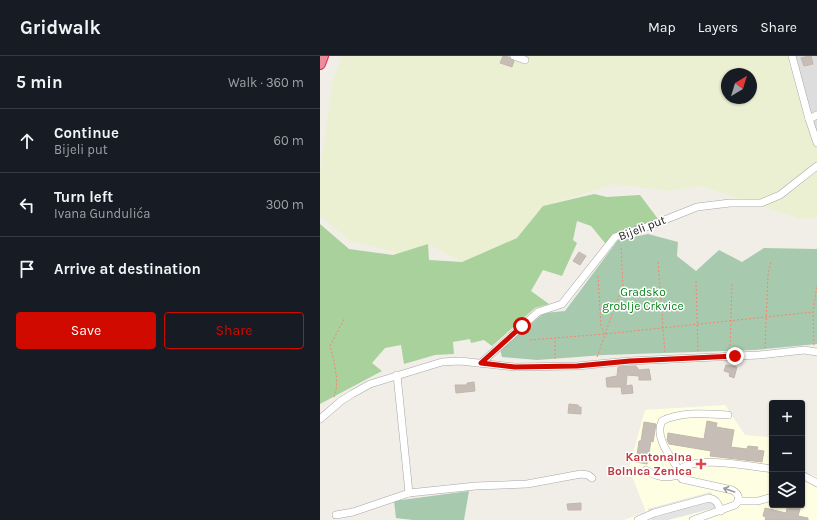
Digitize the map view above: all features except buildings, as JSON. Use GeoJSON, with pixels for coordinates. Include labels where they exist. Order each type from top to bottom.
{"type":"FeatureCollection","features":[{"type":"Feature","properties":{"kind":"highway"},"geometry":{"type":"LineString","coordinates":[[320,64],[323,56]]}},
{"type":"Feature","properties":{"kind":"street"},"geometry":{"type":"LineString","coordinates":[[514,56],[525,60]]}},
{"type":"Feature","properties":{"kind":"street"},"geometry":{"type":"LineString","coordinates":[[792,56],[817,143]]}},
{"type":"Feature","properties":{"kind":"street"},"geometry":{"type":"LineString","coordinates":[[809,119],[817,115]]}},
{"type":"Feature","properties":{"kind":"street","name":"Bijeli put"},"geometry":{"type":"LineString","coordinates":[[481,363],[538,312],[562,304],[615,237],[652,225],[697,206],[730,202],[761,203],[780,195],[817,166]]}},
{"type":"Feature","properties":{"kind":"street"},"geometry":{"type":"LineString","coordinates":[[320,420],[352,394],[370,384],[442,362],[460,361],[515,367],[554,367],[764,354],[804,350],[816,352]]}},
{"type":"Feature","properties":{"kind":"street"},"geometry":{"type":"LineString","coordinates":[[397,375],[409,493]]}},
{"type":"Feature","properties":{"kind":"street"},"geometry":{"type":"LineString","coordinates":[[693,520],[735,505],[739,497],[737,493],[732,490],[682,479],[664,446],[659,433],[659,426],[662,421],[678,415],[728,415]]}},
{"type":"Feature","properties":{"kind":"street"},"geometry":{"type":"LineString","coordinates":[[646,470],[666,478],[679,472],[684,465],[702,462],[747,465],[769,469]]}},
{"type":"Feature","properties":{"kind":"street"},"geometry":{"type":"LineString","coordinates":[[336,515],[353,512],[409,493],[476,486],[527,484],[581,474],[588,475],[592,478]]}},
{"type":"Feature","properties":{"kind":"street"},"geometry":{"type":"LineString","coordinates":[[805,477],[817,483]]}},
{"type":"Feature","properties":{"kind":"street"},"geometry":{"type":"LineString","coordinates":[[638,520],[654,513],[709,498],[718,502],[721,511]]}},
{"type":"Feature","properties":{"kind":"street"},"geometry":{"type":"LineString","coordinates":[[738,501],[758,501],[769,498]]}},
{"type":"Feature","properties":{"kind":"path"},"geometry":{"type":"LineString","coordinates":[[595,365],[604,334],[616,303],[624,288],[621,245]]}},
{"type":"Feature","properties":{"kind":"path"},"geometry":{"type":"LineString","coordinates":[[764,354],[768,275],[771,261]]}},
{"type":"Feature","properties":{"kind":"path"},"geometry":{"type":"LineString","coordinates":[[658,262],[665,360]]}},
{"type":"Feature","properties":{"kind":"path"},"geometry":{"type":"LineString","coordinates":[[598,276],[601,326],[604,334]]}},
{"type":"Feature","properties":{"kind":"path"},"geometry":{"type":"LineString","coordinates":[[696,282],[698,357]]}},
{"type":"Feature","properties":{"kind":"path"},"geometry":{"type":"LineString","coordinates":[[730,356],[732,283]]}},
{"type":"Feature","properties":{"kind":"path"},"geometry":{"type":"LineString","coordinates":[[816,352],[813,312],[817,285]]}},
{"type":"Feature","properties":{"kind":"path"},"geometry":{"type":"LineString","coordinates":[[530,340],[604,334],[813,312]]}},
{"type":"Feature","properties":{"kind":"path"},"geometry":{"type":"LineString","coordinates":[[333,400],[336,393],[335,370],[330,346],[344,319]]}},
{"type":"Feature","properties":{"kind":"path"},"geometry":{"type":"LineString","coordinates":[[554,367],[555,338]]}},
{"type":"Feature","properties":{"kind":"shaded area"},"geometry":{"type":"Polygon","coordinates":[[[342,56],[792,56],[817,143],[817,218],[800,219],[701,186],[669,191],[614,184],[543,206],[517,238],[462,262],[428,244],[398,253],[350,241],[320,216],[320,169],[333,80],[342,56]]]}},
{"type":"Feature","properties":{"kind":"shaded area"},"geometry":{"type":"Polygon","coordinates":[[[792,56],[817,56],[817,143],[792,56]]]}},
{"type":"Feature","properties":{"kind":"shaded area","name":"Kantonalna Bolnica Zenica"},"geometry":{"type":"Polygon","coordinates":[[[725,405],[745,435],[769,437],[769,508],[805,508],[805,472],[817,477],[817,520],[624,520],[646,512],[629,468],[645,410],[725,405]]]}},
{"type":"Feature","properties":{"kind":"shaded area"},"geometry":{"type":"Polygon","coordinates":[[[711,492],[715,508],[668,520],[651,520],[648,509],[711,492]]]}},
{"type":"Feature","properties":{"kind":"green space"},"geometry":{"type":"Polygon","coordinates":[[[594,194],[607,197],[640,195],[658,219],[605,243],[591,226],[577,221],[573,240],[577,243],[562,276],[543,270],[531,291],[549,304],[535,308],[492,346],[484,340],[471,343],[470,339],[453,342],[454,354],[435,355],[404,364],[401,345],[385,348],[372,363],[382,371],[320,404],[320,224],[349,249],[393,255],[428,244],[429,260],[462,262],[517,238],[543,206],[594,194]]]}},
{"type":"Feature","properties":{"kind":"green space","name":"Gradsko groblje Crkvice"},"geometry":{"type":"Polygon","coordinates":[[[648,234],[678,242],[677,256],[696,271],[719,250],[742,262],[764,248],[817,249],[817,344],[755,350],[604,355],[537,360],[502,357],[500,349],[544,313],[565,311],[618,240],[648,234]]]}},
{"type":"Feature","properties":{"kind":"green space"},"geometry":{"type":"Polygon","coordinates":[[[469,491],[464,520],[413,520],[396,518],[394,501],[469,491]]]}},
{"type":"Feature","properties":{"kind":"place","name":"Kantonalna Bolnica Zenica"},"geometry":{"type":"Point","coordinates":[701,464]}},
{"type":"Feature","properties":{"kind":"route"},"geometry":{"type":"LineString","coordinates":[[522,326],[481,363],[515,367],[546,367],[735,356]]}}]}
